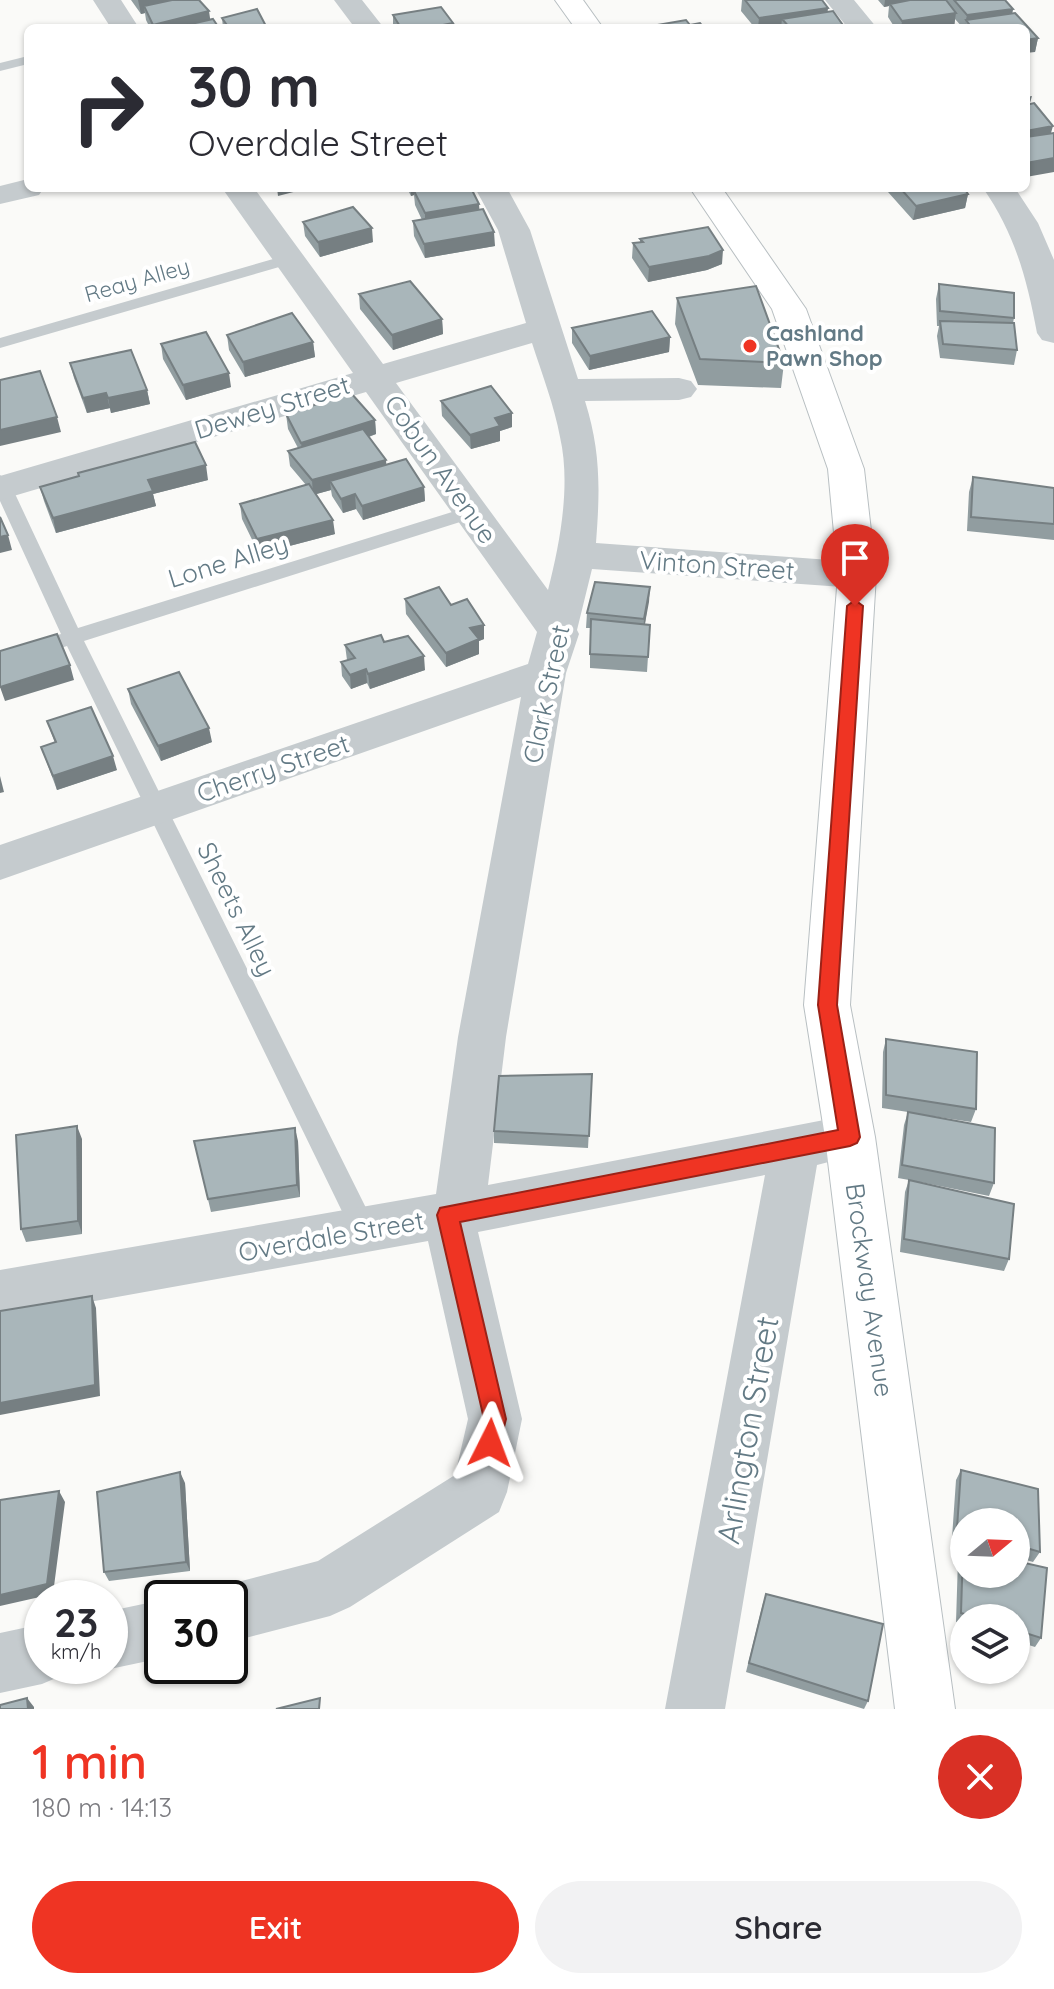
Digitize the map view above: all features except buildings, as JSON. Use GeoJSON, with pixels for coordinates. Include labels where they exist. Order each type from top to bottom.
{"type":"FeatureCollection","features":[{"type":"Feature","properties":{"kind":"main road"},"geometry":{"type":"LineString","coordinates":[[569,0],[586,24]]}},
{"type":"Feature","properties":{"kind":"main road","name":"Brockway Avenue"},"geometry":{"type":"LineString","coordinates":[[709,192],[789,309],[846,469],[857,575],[827,1005],[850,1137],[925,1709]]}},
{"type":"Feature","properties":{"kind":"street"},"geometry":{"type":"LineString","coordinates":[[107,0],[122,24]]}},
{"type":"Feature","properties":{"kind":"street"},"geometry":{"type":"LineString","coordinates":[[348,0],[367,24]]}},
{"type":"Feature","properties":{"kind":"street"},"geometry":{"type":"LineString","coordinates":[[839,0],[860,24]]}},
{"type":"Feature","properties":{"kind":"street"},"geometry":{"type":"LineString","coordinates":[[0,195],[24,189]]}},
{"type":"Feature","properties":{"kind":"street","name":"Cobun Avenue"},"geometry":{"type":"LineString","coordinates":[[241,192],[472,512],[552,654]]}},
{"type":"Feature","properties":{"kind":"street","name":"Clark Street"},"geometry":{"type":"LineString","coordinates":[[453,1214],[552,654],[576,555],[581,470],[579,439],[545,328],[514,230],[493,192]]}},
{"type":"Feature","properties":{"kind":"street"},"geometry":{"type":"LineString","coordinates":[[1002,192],[1029,231],[1041,267],[1054,333]]}},
{"type":"Feature","properties":{"kind":"street","name":"Dewey Street"},"geometry":{"type":"LineString","coordinates":[[1,486],[545,328]]}},
{"type":"Feature","properties":{"kind":"street"},"geometry":{"type":"LineString","coordinates":[[564,390],[679,389]]}},
{"type":"Feature","properties":{"kind":"street","name":"Vinton Street"},"geometry":{"type":"LineString","coordinates":[[576,555],[857,575]]}},
{"type":"Feature","properties":{"kind":"street","name":"Cherry Street"},"geometry":{"type":"LineString","coordinates":[[0,863],[156,808],[552,654]]}},
{"type":"Feature","properties":{"kind":"street","name":"Overdale Street"},"geometry":{"type":"LineString","coordinates":[[0,1294],[453,1214],[850,1137]]}},
{"type":"Feature","properties":{"kind":"street","name":"Arlington Street"},"geometry":{"type":"LineString","coordinates":[[695,1709],[795,1149]]}},
{"type":"Feature","properties":{"kind":"street"},"geometry":{"type":"LineString","coordinates":[[248,1608],[330,1587],[479,1492],[495,1419],[453,1214]]}},
{"type":"Feature","properties":{"kind":"street"},"geometry":{"type":"LineString","coordinates":[[0,1663],[24,1658]]}},
{"type":"Feature","properties":{"kind":"lane"},"geometry":{"type":"LineString","coordinates":[[0,67],[24,61]]}},
{"type":"Feature","properties":{"kind":"lane","name":"Reay Alley"},"geometry":{"type":"LineString","coordinates":[[0,343],[287,260]]}},
{"type":"Feature","properties":{"kind":"lane","name":"Sheets Alley"},"geometry":{"type":"LineString","coordinates":[[1,486],[72,637],[364,1230]]}},
{"type":"Feature","properties":{"kind":"lane","name":"Lone Alley"},"geometry":{"type":"LineString","coordinates":[[0,660],[472,512]]}},
{"type":"Feature","properties":{"kind":"place","name":"Cashland Pawn Shop"},"geometry":{"type":"Point","coordinates":[750,346]}},
{"type":"Feature","properties":{"kind":"route"},"geometry":{"type":"LineString","coordinates":[[490,1443],[495,1419],[448,1215],[850,1137],[827,1005],[855,606]]}}]}
